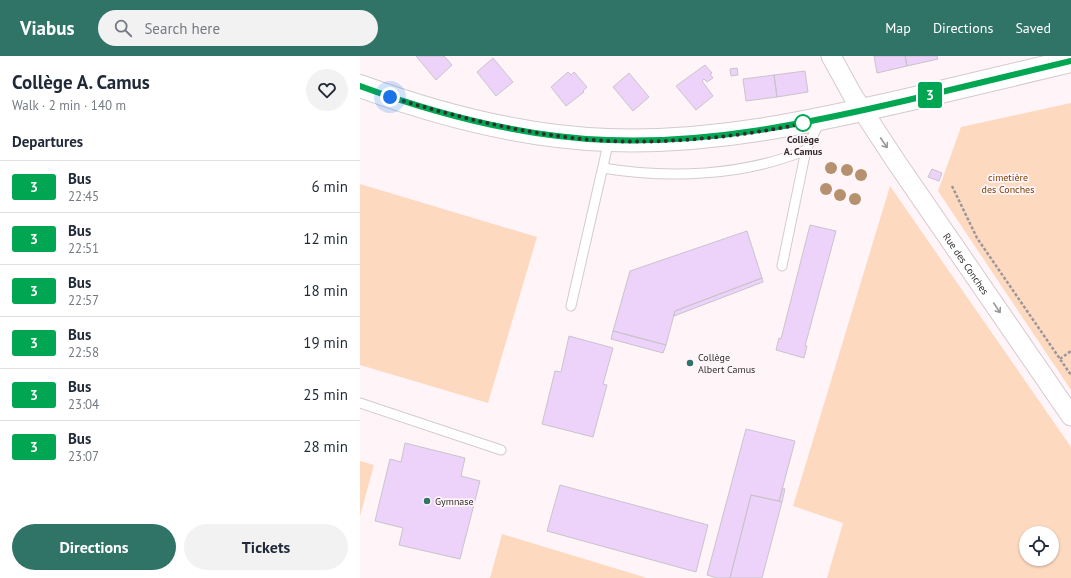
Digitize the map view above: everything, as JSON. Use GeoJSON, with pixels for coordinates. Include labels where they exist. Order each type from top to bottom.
{"type":"FeatureCollection","features":[{"type":"Feature","properties":{"kind":"street","name":"Rue des Conches"},"geometry":{"type":"LineString","coordinates":[[831,56],[862,110],[1071,416]]}},
{"type":"Feature","properties":{"kind":"street"},"geometry":{"type":"LineString","coordinates":[[360,86],[442,113],[492,124],[582,139],[691,139],[739,134],[821,120],[1071,61]]}},
{"type":"Feature","properties":{"kind":"lane"},"geometry":{"type":"LineString","coordinates":[[782,266],[806,150],[821,120]]}},
{"type":"Feature","properties":{"kind":"lane"},"geometry":{"type":"LineString","coordinates":[[571,306],[609,140]]}},
{"type":"Feature","properties":{"kind":"lane"},"geometry":{"type":"LineString","coordinates":[[603,168],[635,174],[703,172],[746,167],[790,157],[806,150]]}},
{"type":"Feature","properties":{"kind":"lane"},"geometry":{"type":"LineString","coordinates":[[360,403],[501,450]]}},
{"type":"Feature","properties":{"kind":"path"},"geometry":{"type":"LineString","coordinates":[[952,186],[977,238],[1071,375]]}},
{"type":"Feature","properties":{"kind":"path"},"geometry":{"type":"LineString","coordinates":[[1060,359],[1071,351]]}},
{"type":"Feature","properties":{"kind":"green space","name":"cimetière des Conches"},"geometry":{"type":"Polygon","coordinates":[[[1071,103],[1071,390],[938,191],[961,127],[1071,103]]]}},
{"type":"Feature","properties":{"kind":"green space"},"geometry":{"type":"Polygon","coordinates":[[[360,184],[537,237],[488,403],[360,365],[360,184]]]}},
{"type":"Feature","properties":{"kind":"green space"},"geometry":{"type":"Polygon","coordinates":[[[890,186],[1071,447],[1071,578],[827,578],[843,523],[793,506],[890,186]]]}},
{"type":"Feature","properties":{"kind":"green space"},"geometry":{"type":"Polygon","coordinates":[[[360,461],[374,465],[360,516],[360,461]]]}},
{"type":"Feature","properties":{"kind":"green space"},"geometry":{"type":"Polygon","coordinates":[[[502,534],[647,578],[490,578],[502,534]]]}},
{"type":"Feature","properties":{"kind":"building"},"geometry":{"type":"Polygon","coordinates":[[[416,56],[444,56],[452,65],[436,80],[416,56]]]}},
{"type":"Feature","properties":{"kind":"building"},"geometry":{"type":"Polygon","coordinates":[[[874,56],[905,56],[907,66],[877,73],[874,56]]]}},
{"type":"Feature","properties":{"kind":"building"},"geometry":{"type":"Polygon","coordinates":[[[905,56],[937,56],[938,59],[907,66],[905,56]]]}},
{"type":"Feature","properties":{"kind":"building"},"geometry":{"type":"Polygon","coordinates":[[[493,58],[513,82],[496,96],[477,72],[493,58]]]}},
{"type":"Feature","properties":{"kind":"building"},"geometry":{"type":"Polygon","coordinates":[[[705,65],[712,73],[710,74],[713,78],[707,82],[704,79],[702,81],[713,96],[696,110],[676,86],[705,65]]]}},
{"type":"Feature","properties":{"kind":"building"},"geometry":{"type":"Polygon","coordinates":[[[737,68],[738,75],[731,76],[730,69],[737,68]]]}},
{"type":"Feature","properties":{"kind":"building"},"geometry":{"type":"Polygon","coordinates":[[[805,71],[808,92],[777,97],[774,75],[805,71]]]}},
{"type":"Feature","properties":{"kind":"building"},"geometry":{"type":"Polygon","coordinates":[[[568,72],[571,75],[574,72],[587,87],[583,91],[584,92],[566,106],[551,87],[568,72]]]}},
{"type":"Feature","properties":{"kind":"building"},"geometry":{"type":"Polygon","coordinates":[[[629,73],[649,97],[633,111],[613,87],[629,73]]]}},
{"type":"Feature","properties":{"kind":"building"},"geometry":{"type":"Polygon","coordinates":[[[774,75],[777,97],[746,101],[743,79],[774,75]]]}},
{"type":"Feature","properties":{"kind":"building"},"geometry":{"type":"Polygon","coordinates":[[[932,169],[942,173],[939,181],[928,177],[932,169]]]}},
{"type":"Feature","properties":{"kind":"building"},"geometry":{"type":"Polygon","coordinates":[[[810,225],[836,231],[805,346],[807,346],[804,358],[776,350],[779,338],[781,339],[810,225]]]}},
{"type":"Feature","properties":{"kind":"building"},"geometry":{"type":"Polygon","coordinates":[[[747,231],[762,278],[675,311],[666,345],[613,331],[630,271],[747,231]]]}},
{"type":"Feature","properties":{"kind":"building"},"geometry":{"type":"Polygon","coordinates":[[[762,278],[763,282],[674,316],[675,311],[762,278]]]}},
{"type":"Feature","properties":{"kind":"building"},"geometry":{"type":"Polygon","coordinates":[[[613,331],[666,345],[663,353],[611,339],[613,331]]]}},
{"type":"Feature","properties":{"kind":"building"},"geometry":{"type":"Polygon","coordinates":[[[569,336],[613,348],[603,384],[607,385],[593,437],[542,424],[555,371],[561,372],[569,336]]]}},
{"type":"Feature","properties":{"kind":"building"},"geometry":{"type":"Polygon","coordinates":[[[746,429],[795,441],[779,501],[751,495],[730,578],[717,578],[707,575],[746,429]]]}},
{"type":"Feature","properties":{"kind":"building","name":"Gymnase"},"geometry":{"type":"Polygon","coordinates":[[[405,443],[465,458],[461,476],[480,481],[460,559],[399,545],[403,528],[375,521],[390,459],[401,462],[405,443]]]}},
{"type":"Feature","properties":{"kind":"building"},"geometry":{"type":"Polygon","coordinates":[[[560,485],[708,525],[696,572],[547,531],[560,485]]]}},
{"type":"Feature","properties":{"kind":"building"},"geometry":{"type":"Polygon","coordinates":[[[783,488],[785,489],[782,502],[779,501],[783,488]]]}},
{"type":"Feature","properties":{"kind":"building"},"geometry":{"type":"Polygon","coordinates":[[[751,495],[782,502],[762,578],[730,578],[751,495]]]}},
{"type":"Feature","properties":{"kind":"bus line","name":"3"},"geometry":{"type":"LineString","coordinates":[[360,86],[442,113],[517,130],[582,139],[691,139],[739,134],[798,124],[873,108],[1071,61]]}},
{"type":"Feature","properties":{"kind":"place","name":"Collège A. Camus"},"geometry":{"type":"Point","coordinates":[803,123]}},
{"type":"Feature","properties":{"kind":"place","name":"Collège Albert Camus"},"geometry":{"type":"Point","coordinates":[690,363]}},
{"type":"Feature","properties":{"kind":"place","name":"Gymnase"},"geometry":{"type":"Point","coordinates":[427,501]}},
{"type":"Feature","properties":{"kind":"route"},"geometry":{"type":"LineString","coordinates":[[390,97],[442,113],[517,130],[582,139],[691,139],[739,134],[805,123],[803,123]]}}]}
